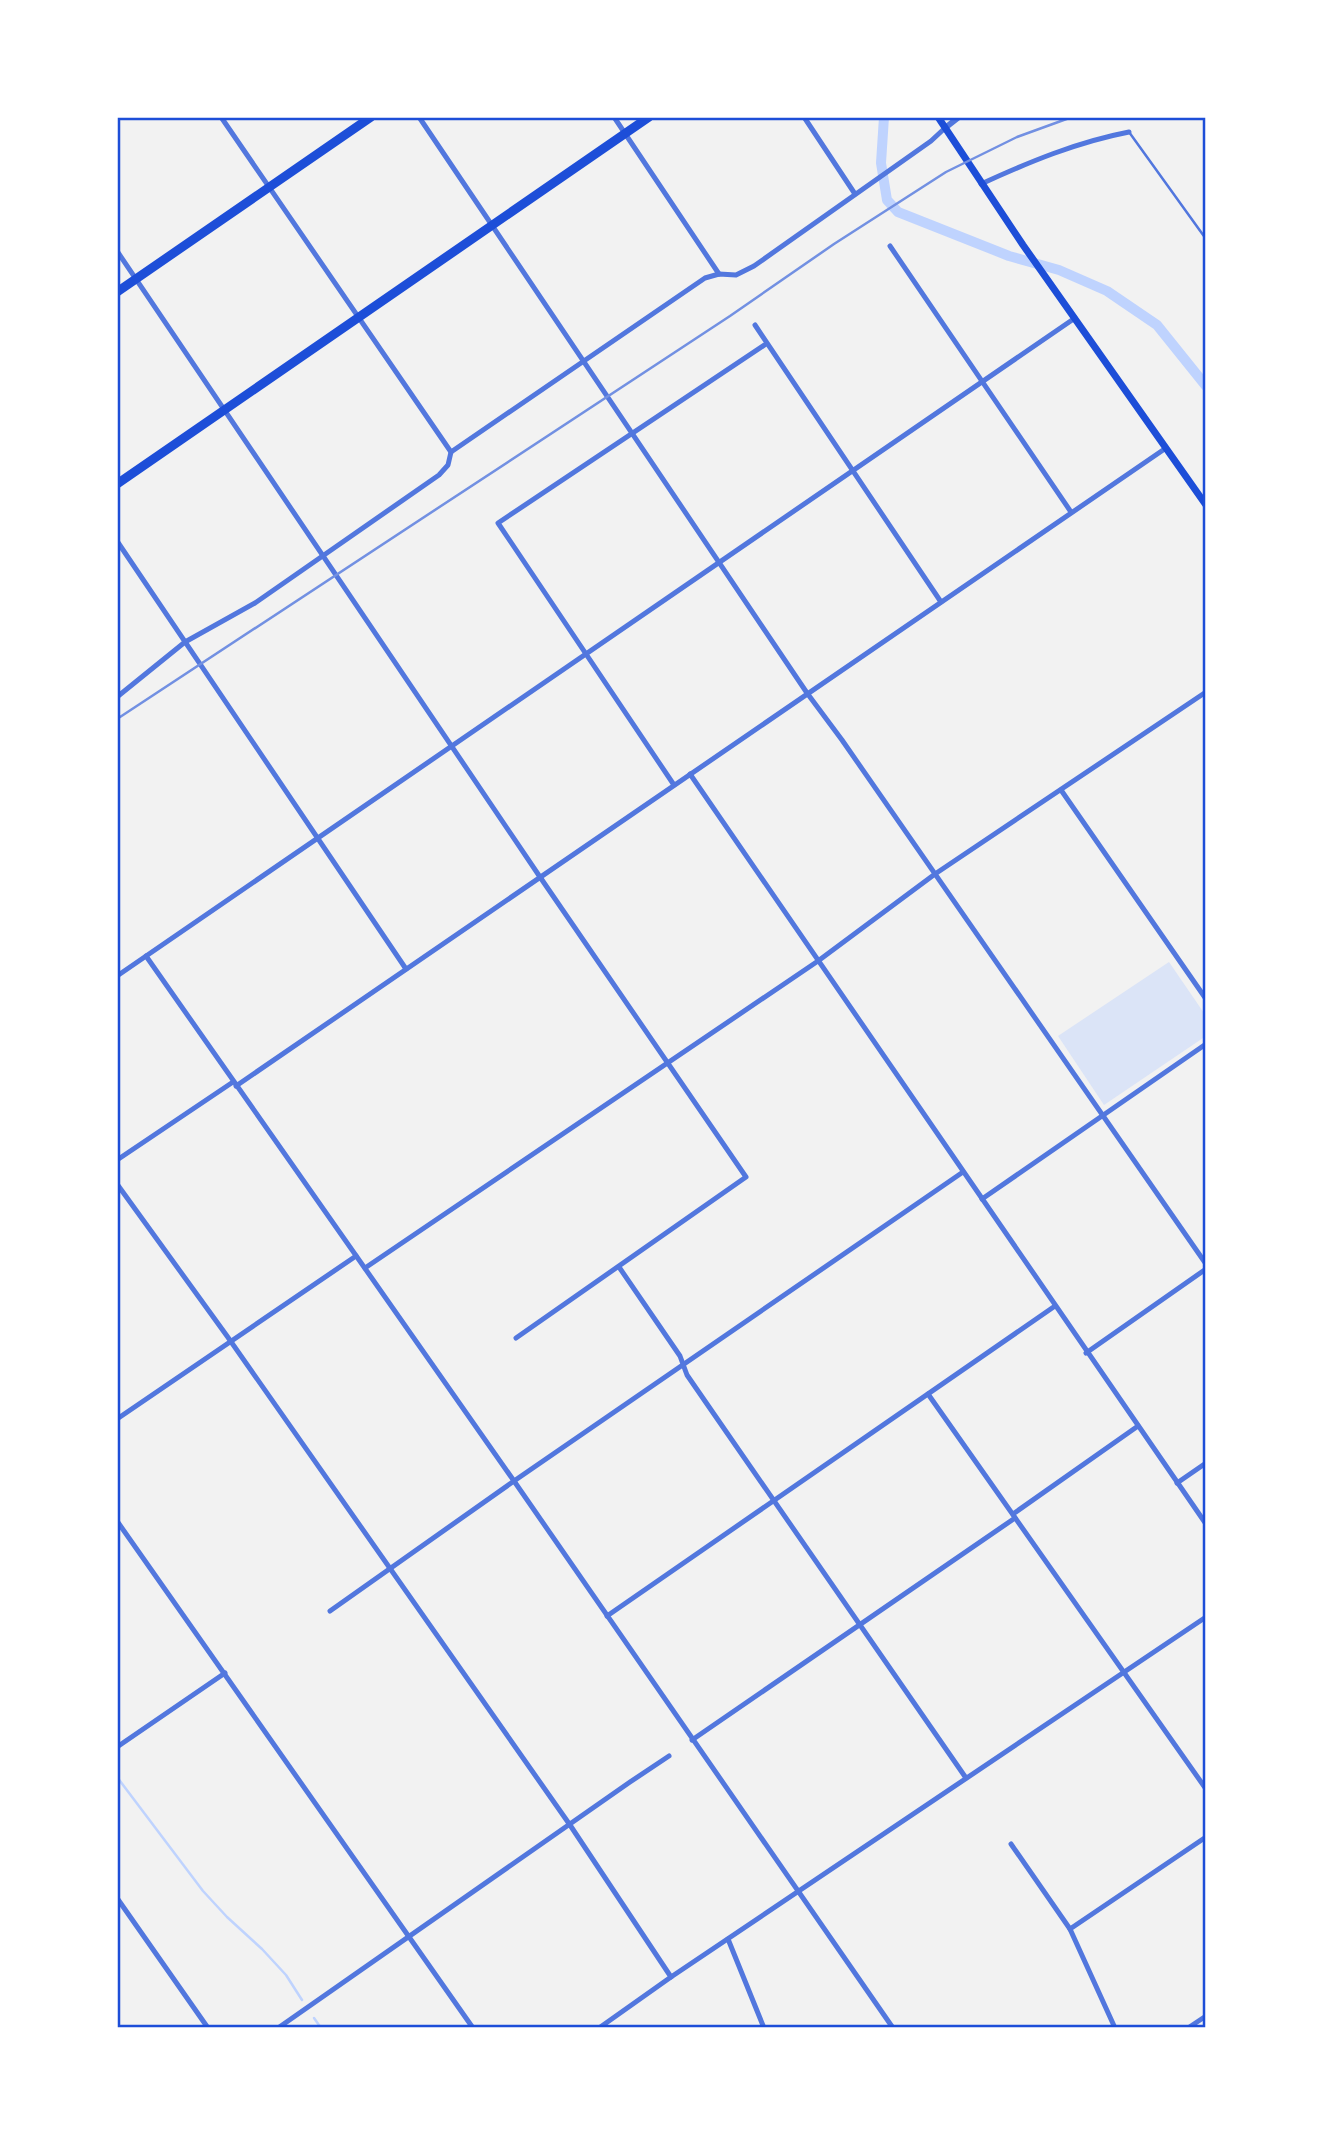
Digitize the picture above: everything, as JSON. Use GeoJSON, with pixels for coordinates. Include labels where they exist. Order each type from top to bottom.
{"type":"FeatureCollection","features":[{"type":"Feature","properties":{"kind":"highway"},"geometry":{"type":"LineString","coordinates":[[117,292],[371,117]]}},
{"type":"Feature","properties":{"kind":"highway"},"geometry":{"type":"LineString","coordinates":[[117,484],[649,117]]}},
{"type":"Feature","properties":{"kind":"main road"},"geometry":{"type":"LineString","coordinates":[[938,117],[1023,245],[1206,505]]}},
{"type":"Feature","properties":{"kind":"street"},"geometry":{"type":"LineString","coordinates":[[221,117],[451,452]]}},
{"type":"Feature","properties":{"kind":"street"},"geometry":{"type":"LineString","coordinates":[[419,117],[807,694],[935,874],[1206,1267],[1086,1353]]}},
{"type":"Feature","properties":{"kind":"street"},"geometry":{"type":"LineString","coordinates":[[614,117],[719,274]]}},
{"type":"Feature","properties":{"kind":"street"},"geometry":{"type":"LineString","coordinates":[[804,117],[855,194]]}},
{"type":"Feature","properties":{"kind":"street"},"geometry":{"type":"LineString","coordinates":[[117,697],[185,642],[255,603],[439,475],[448,465],[451,452],[583,361],[705,278],[719,274],[736,275],[754,266],[931,141],[959,117]]}},
{"type":"Feature","properties":{"kind":"street"},"geometry":{"type":"LineString","coordinates":[[981,184],[1051,154],[1129,132]]}},
{"type":"Feature","properties":{"kind":"street"},"geometry":{"type":"LineString","coordinates":[[890,246],[1071,512]]}},
{"type":"Feature","properties":{"kind":"street"},"geometry":{"type":"LineString","coordinates":[[117,251],[746,1177],[516,1338]]}},
{"type":"Feature","properties":{"kind":"street"},"geometry":{"type":"LineString","coordinates":[[117,976],[1075,318]]}},
{"type":"Feature","properties":{"kind":"street"},"geometry":{"type":"LineString","coordinates":[[755,326],[941,602]]}},
{"type":"Feature","properties":{"kind":"street"},"geometry":{"type":"LineString","coordinates":[[674,785],[498,523],[766,344]]}},
{"type":"Feature","properties":{"kind":"street"},"geometry":{"type":"LineString","coordinates":[[117,1160],[406,969],[1166,448]]}},
{"type":"Feature","properties":{"kind":"street"},"geometry":{"type":"LineString","coordinates":[[117,541],[406,969]]}},
{"type":"Feature","properties":{"kind":"street"},"geometry":{"type":"LineString","coordinates":[[365,1268],[818,961],[935,874],[1206,692]]}},
{"type":"Feature","properties":{"kind":"street"},"geometry":{"type":"LineString","coordinates":[[690,774],[1206,1524]]}},
{"type":"Feature","properties":{"kind":"street"},"geometry":{"type":"LineString","coordinates":[[1061,790],[1206,999]]}},
{"type":"Feature","properties":{"kind":"street"},"geometry":{"type":"LineString","coordinates":[[146,956],[893,2028]]}},
{"type":"Feature","properties":{"kind":"street"},"geometry":{"type":"LineString","coordinates":[[982,1199],[1206,1044]]}},
{"type":"Feature","properties":{"kind":"street"},"geometry":{"type":"LineString","coordinates":[[330,1611],[963,1172]]}},
{"type":"Feature","properties":{"kind":"street"},"geometry":{"type":"LineString","coordinates":[[117,1184],[570,1825],[671,1977]]}},
{"type":"Feature","properties":{"kind":"street"},"geometry":{"type":"LineString","coordinates":[[117,1419],[356,1256]]}},
{"type":"Feature","properties":{"kind":"street"},"geometry":{"type":"LineString","coordinates":[[619,1267],[680,1356],[687,1375],[966,1778]]}},
{"type":"Feature","properties":{"kind":"street"},"geometry":{"type":"LineString","coordinates":[[607,1616],[1055,1306]]}},
{"type":"Feature","properties":{"kind":"street"},"geometry":{"type":"LineString","coordinates":[[928,1394],[1206,1789]]}},
{"type":"Feature","properties":{"kind":"street"},"geometry":{"type":"LineString","coordinates":[[692,1740],[860,1625],[1138,1426]]}},
{"type":"Feature","properties":{"kind":"street"},"geometry":{"type":"LineString","coordinates":[[1177,1483],[1206,1463]]}},
{"type":"Feature","properties":{"kind":"street"},"geometry":{"type":"LineString","coordinates":[[117,1521],[473,2028]]}},
{"type":"Feature","properties":{"kind":"street"},"geometry":{"type":"LineString","coordinates":[[599,2028],[1206,1617]]}},
{"type":"Feature","properties":{"kind":"street"},"geometry":{"type":"LineString","coordinates":[[117,1747],[225,1673]]}},
{"type":"Feature","properties":{"kind":"street"},"geometry":{"type":"LineString","coordinates":[[278,2028],[669,1756]]}},
{"type":"Feature","properties":{"kind":"street"},"geometry":{"type":"LineString","coordinates":[[1070,1928],[1206,1837]]}},
{"type":"Feature","properties":{"kind":"street"},"geometry":{"type":"LineString","coordinates":[[1011,1844],[1070,1928],[1115,2028]]}},
{"type":"Feature","properties":{"kind":"street"},"geometry":{"type":"LineString","coordinates":[[117,1898],[208,2028]]}},
{"type":"Feature","properties":{"kind":"street"},"geometry":{"type":"LineString","coordinates":[[728,1939],[764,2028]]}},
{"type":"Feature","properties":{"kind":"street"},"geometry":{"type":"LineString","coordinates":[[1188,2028],[1206,2016]]}},
{"type":"Feature","properties":{"kind":"lane"},"geometry":{"type":"LineString","coordinates":[[1129,132],[1206,239]]}},
{"type":"Feature","properties":{"kind":"shaded area"},"geometry":{"type":"Polygon","coordinates":[[[1169,962],[1206,1016],[1206,1036],[1104,1105],[1058,1036],[1169,962]]]}},
{"type":"Feature","properties":{"kind":"waterway"},"geometry":{"type":"LineString","coordinates":[[884,117],[881,163],[887,200],[898,212],[1009,256],[1059,270],[1107,291],[1157,325],[1206,386]]}},
{"type":"Feature","properties":{"kind":"waterway"},"geometry":{"type":"LineString","coordinates":[[117,1777],[203,1891],[286,1975],[302,2000]]}},
{"type":"Feature","properties":{"kind":"waterway"},"geometry":{"type":"LineString","coordinates":[[314,2018],[321,2028]]}},
{"type":"Feature","properties":{"kind":"railway"},"geometry":{"type":"LineString","coordinates":[[117,719],[946,172],[1017,137],[1072,117]]}}]}
